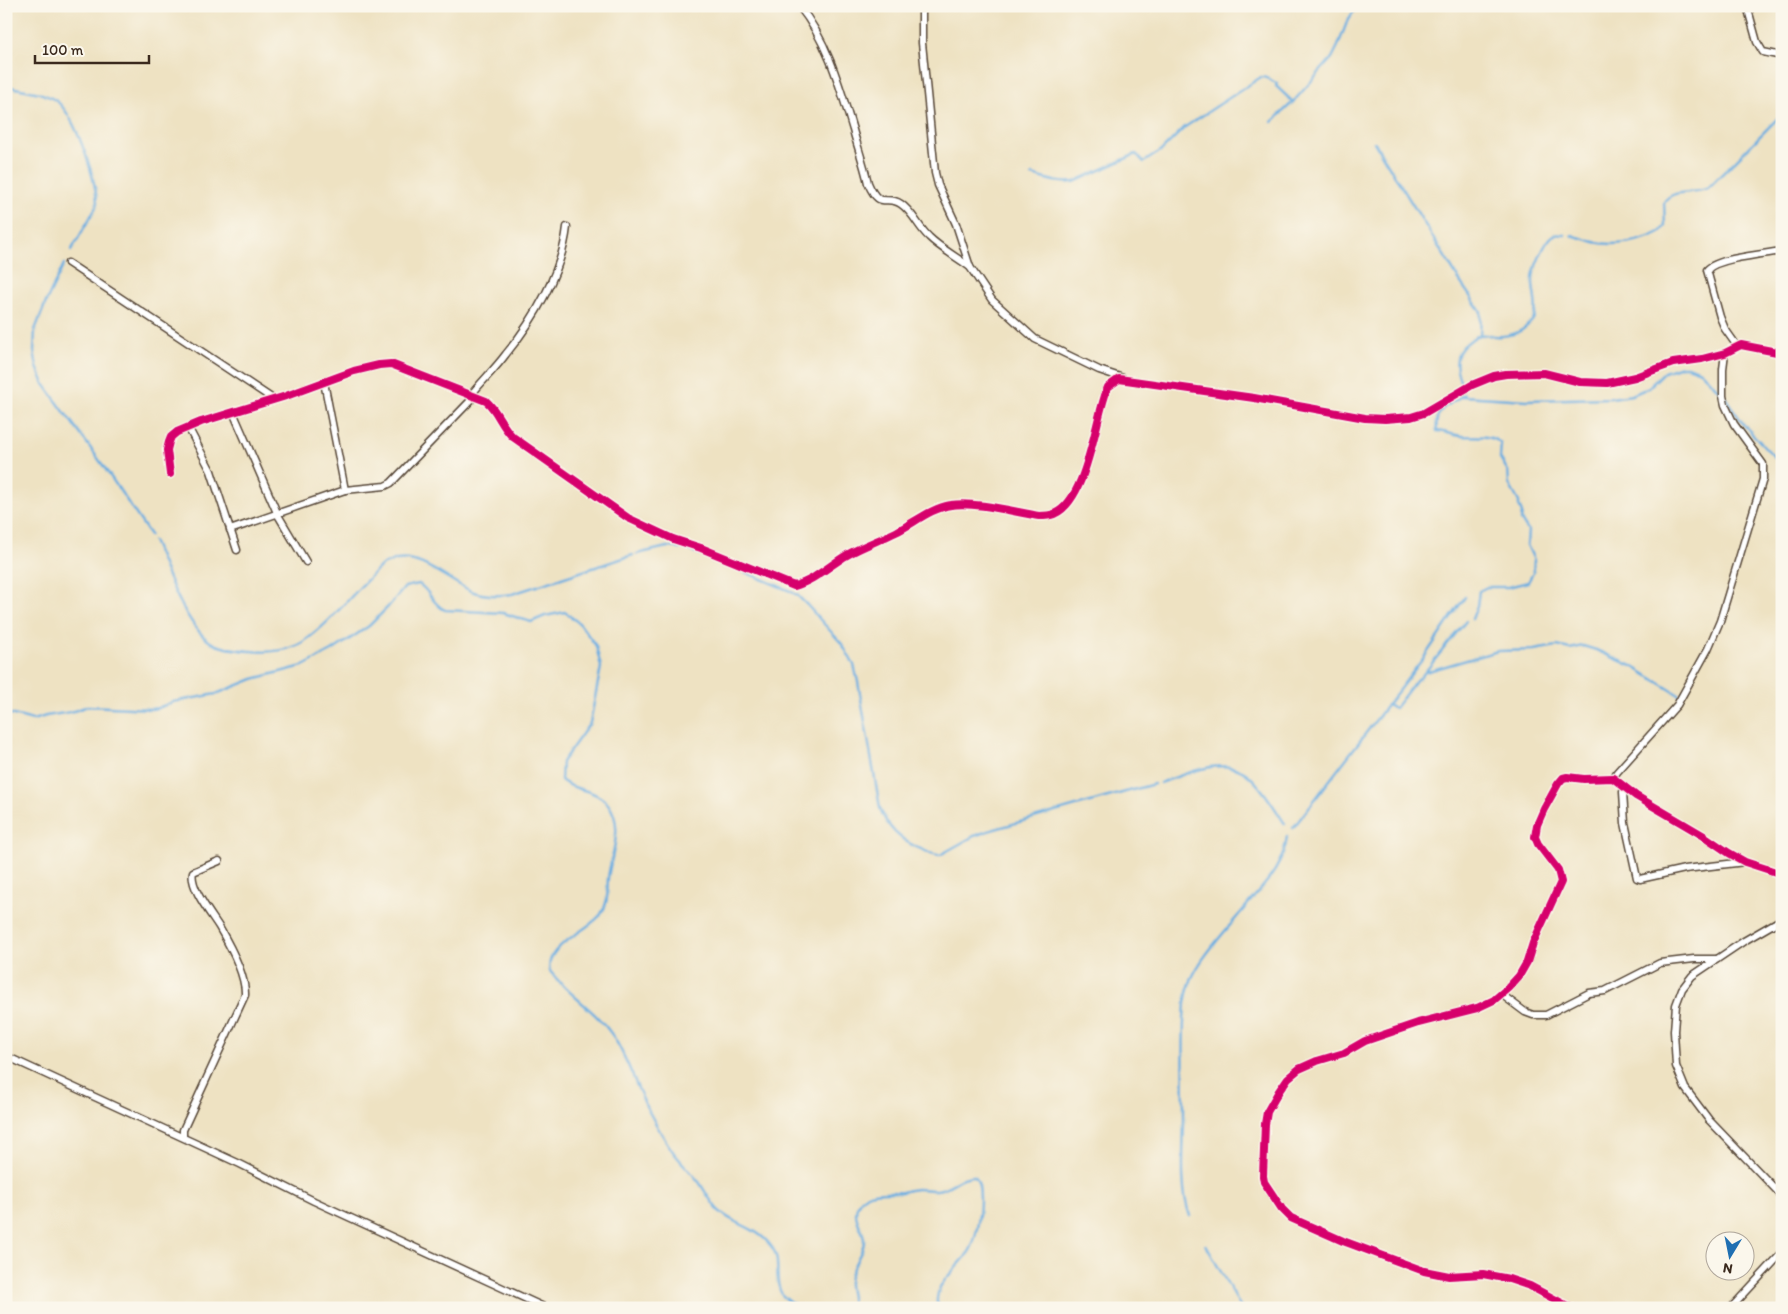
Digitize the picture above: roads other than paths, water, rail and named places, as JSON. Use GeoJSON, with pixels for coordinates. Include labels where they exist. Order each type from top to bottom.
{"type":"FeatureCollection","features":[{"type":"Feature","properties":{"kind":"street"},"geometry":{"type":"LineString","coordinates":[[799,6],[816,29],[827,52],[840,88],[868,183],[874,195],[880,200],[901,203],[930,238],[970,267]]}},
{"type":"Feature","properties":{"kind":"street"},"geometry":{"type":"LineString","coordinates":[[922,6],[922,43],[935,173],[956,224],[970,267],[992,300],[1035,339],[1099,370],[1124,379],[1254,398],[1365,418],[1385,419],[1411,417],[1424,413],[1477,383],[1506,374],[1544,373],[1580,382],[1607,383],[1635,377],[1673,363],[1726,353],[1737,346],[1749,346],[1782,353]]}},
{"type":"Feature","properties":{"kind":"street"},"geometry":{"type":"LineString","coordinates":[[1747,6],[1757,42],[1763,52],[1782,56]]}},
{"type":"Feature","properties":{"kind":"street"},"geometry":{"type":"LineString","coordinates":[[230,530],[345,490],[385,486],[391,483],[473,396],[507,353],[538,309],[563,248],[568,227]]}},
{"type":"Feature","properties":{"kind":"street"},"geometry":{"type":"LineString","coordinates":[[1737,346],[1723,323],[1707,270],[1717,263],[1782,251]]}},
{"type":"Feature","properties":{"kind":"street"},"geometry":{"type":"LineString","coordinates":[[68,263],[272,399]]}},
{"type":"Feature","properties":{"kind":"street"},"geometry":{"type":"LineString","coordinates":[[1613,778],[1616,772],[1677,705],[1708,649],[1720,621],[1763,479],[1762,464],[1734,424],[1725,405],[1723,369],[1726,353]]}},
{"type":"Feature","properties":{"kind":"street"},"geometry":{"type":"LineString","coordinates":[[170,474],[169,442],[171,437],[188,426],[386,363],[402,367],[480,398],[491,405],[502,426],[513,438],[620,513],[673,539],[701,548],[794,586],[806,581],[857,550],[927,514],[953,504],[1039,516],[1048,516],[1060,511],[1070,500],[1086,469],[1108,387],[1115,381],[1124,379]]}},
{"type":"Feature","properties":{"kind":"street"},"geometry":{"type":"LineString","coordinates":[[324,382],[345,490]]}},
{"type":"Feature","properties":{"kind":"street"},"geometry":{"type":"LineString","coordinates":[[233,412],[278,514],[306,562]]}},
{"type":"Feature","properties":{"kind":"street"},"geometry":{"type":"LineString","coordinates":[[188,426],[211,472],[237,550]]}},
{"type":"Feature","properties":{"kind":"street"},"geometry":{"type":"LineString","coordinates":[[1572,1308],[1530,1286],[1509,1279],[1483,1274],[1449,1276],[1432,1274],[1384,1258],[1292,1218],[1282,1209],[1264,1182],[1263,1164],[1266,1112],[1292,1073],[1317,1061],[1344,1053],[1364,1041],[1418,1023],[1477,1008],[1494,1000],[1519,976],[1532,943],[1561,882],[1558,870],[1538,844],[1535,837],[1537,825],[1544,810],[1563,778],[1613,778],[1659,811],[1745,862],[1782,874]]}},
{"type":"Feature","properties":{"kind":"street"},"geometry":{"type":"LineString","coordinates":[[1625,788],[1623,792],[1625,823],[1637,878],[1640,879],[1685,869],[1745,862]]}},
{"type":"Feature","properties":{"kind":"street"},"geometry":{"type":"LineString","coordinates":[[183,1137],[184,1130],[245,994],[245,982],[238,965],[224,936],[200,898],[192,876],[193,872],[219,861]]}},
{"type":"Feature","properties":{"kind":"street"},"geometry":{"type":"LineString","coordinates":[[1782,919],[1700,970],[1686,983],[1676,1005],[1674,1040],[1678,1073],[1685,1088],[1709,1120],[1782,1196]]}},
{"type":"Feature","properties":{"kind":"street"},"geometry":{"type":"LineString","coordinates":[[1501,994],[1525,1012],[1533,1015],[1546,1015],[1589,993],[1605,990],[1660,963],[1694,959],[1718,959]]}},
{"type":"Feature","properties":{"kind":"street"},"geometry":{"type":"LineString","coordinates":[[6,1056],[546,1308]]}},
{"type":"Feature","properties":{"kind":"street"},"geometry":{"type":"LineString","coordinates":[[1731,1308],[1782,1254]]}},
{"type":"Feature","properties":{"kind":"waterway"},"geometry":{"type":"LineString","coordinates":[[1272,122],[1293,102],[1332,58],[1347,22],[1357,6]]}},
{"type":"Feature","properties":{"kind":"waterway"},"geometry":{"type":"LineString","coordinates":[[1032,175],[1058,182],[1074,182],[1136,154],[1144,162],[1162,150],[1185,127],[1261,77],[1277,83],[1276,86],[1293,102]]}},
{"type":"Feature","properties":{"kind":"waterway"},"geometry":{"type":"LineString","coordinates":[[6,86],[38,93],[55,100],[70,118],[83,146],[97,202],[71,251]]}},
{"type":"Feature","properties":{"kind":"waterway"},"geometry":{"type":"LineString","coordinates":[[1661,231],[1665,226],[1664,202],[1668,198],[1678,193],[1708,188],[1782,114]]}},
{"type":"Feature","properties":{"kind":"waterway"},"geometry":{"type":"LineString","coordinates":[[1374,142],[1481,312],[1480,335]]}},
{"type":"Feature","properties":{"kind":"waterway"},"geometry":{"type":"LineString","coordinates":[[1571,236],[1594,242],[1619,244],[1636,241],[1660,232]]}},
{"type":"Feature","properties":{"kind":"waterway"},"geometry":{"type":"LineString","coordinates":[[1463,388],[1456,364],[1462,348],[1476,336],[1511,335],[1524,329],[1532,321],[1536,306],[1533,279],[1537,262],[1543,249],[1554,235],[1565,235]]}},
{"type":"Feature","properties":{"kind":"waterway"},"geometry":{"type":"LineString","coordinates":[[64,264],[35,330],[34,351],[37,367],[44,384],[102,464],[150,535]]}},
{"type":"Feature","properties":{"kind":"waterway"},"geometry":{"type":"LineString","coordinates":[[1462,396],[1527,400],[1611,398],[1632,395],[1648,388],[1664,372],[1681,366],[1688,366],[1700,371],[1721,392]]}},
{"type":"Feature","properties":{"kind":"waterway"},"geometry":{"type":"LineString","coordinates":[[1464,394],[1440,412],[1437,431],[1462,436],[1488,437],[1501,444],[1500,458],[1508,471],[1509,484],[1519,502],[1522,513],[1521,520],[1528,531],[1527,545],[1534,560],[1533,573],[1528,582],[1508,587],[1487,587],[1479,591],[1477,606],[1472,619]]}},
{"type":"Feature","properties":{"kind":"waterway"},"geometry":{"type":"LineString","coordinates":[[1725,397],[1744,425],[1782,465]]}},
{"type":"Feature","properties":{"kind":"waterway"},"geometry":{"type":"LineString","coordinates":[[153,541],[178,598],[186,613],[204,637],[214,644],[223,647],[257,652],[285,649],[303,642],[324,625],[382,565],[395,560]]}},
{"type":"Feature","properties":{"kind":"waterway"},"geometry":{"type":"LineString","coordinates":[[637,554],[667,547],[682,548],[704,555],[788,590],[797,595],[807,605],[842,644],[854,665],[880,808],[891,828],[901,838],[914,846],[932,854],[940,855],[974,836],[988,831],[1154,784]]}},
{"type":"Feature","properties":{"kind":"waterway"},"geometry":{"type":"LineString","coordinates":[[397,560],[407,560],[426,566],[474,592],[497,595],[512,594],[633,555]]}},
{"type":"Feature","properties":{"kind":"waterway"},"geometry":{"type":"LineString","coordinates":[[6,713],[33,720],[71,712],[88,706],[151,709],[173,702],[216,694],[253,679],[303,666],[332,651],[369,626],[405,587],[419,584],[437,605],[445,610],[503,613],[531,622],[545,616],[565,612],[580,624],[596,646],[601,667],[590,723],[562,762],[561,780],[572,787],[597,795],[608,804],[616,821],[616,840],[604,910],[595,920],[560,946],[553,954],[550,962],[550,971],[565,988],[599,1018],[613,1036],[660,1131],[674,1153],[699,1182],[715,1207],[730,1219],[758,1234],[771,1246],[775,1252],[780,1290],[783,1296],[798,1308]]}},
{"type":"Feature","properties":{"kind":"waterway"},"geometry":{"type":"LineString","coordinates":[[1293,828],[1425,656],[1465,597]]}},
{"type":"Feature","properties":{"kind":"waterway"},"geometry":{"type":"LineString","coordinates":[[1425,672],[1466,621]]}},
{"type":"Feature","properties":{"kind":"waterway"},"geometry":{"type":"LineString","coordinates":[[1387,705],[1395,708],[1417,679],[1425,672],[1498,651],[1534,650],[1557,646],[1570,649],[1583,646],[1596,650],[1632,666],[1679,695]]}},
{"type":"Feature","properties":{"kind":"waterway"},"geometry":{"type":"LineString","coordinates":[[1160,783],[1201,769],[1222,766],[1232,767],[1248,774],[1254,780],[1285,824]]}},
{"type":"Feature","properties":{"kind":"waterway"},"geometry":{"type":"LineString","coordinates":[[1190,1216],[1183,1180],[1184,1031],[1185,1003],[1190,982],[1207,953],[1273,873],[1282,856],[1287,836]]}},
{"type":"Feature","properties":{"kind":"waterway"},"geometry":{"type":"LineString","coordinates":[[850,1308],[850,1277],[864,1242],[856,1213],[860,1200],[867,1195],[875,1193],[902,1192],[915,1189],[941,1189],[970,1176],[975,1176],[980,1191],[979,1214],[975,1236],[965,1258],[940,1288],[937,1295],[937,1303],[943,1308]]}},
{"type":"Feature","properties":{"kind":"waterway"},"geometry":{"type":"LineString","coordinates":[[1206,1245],[1241,1308]]}}]}
